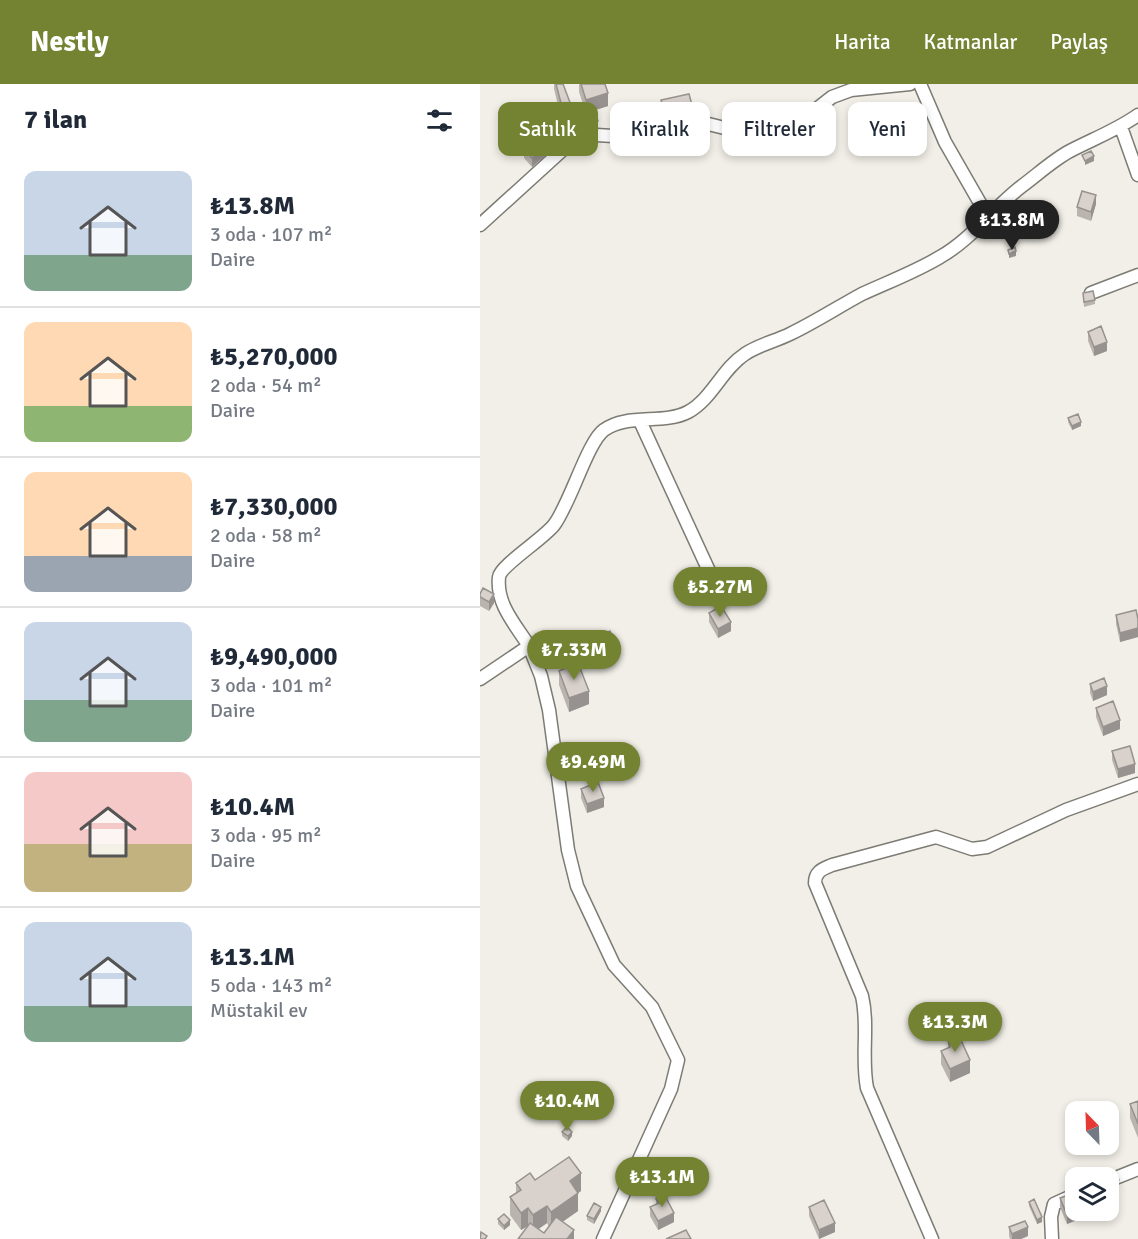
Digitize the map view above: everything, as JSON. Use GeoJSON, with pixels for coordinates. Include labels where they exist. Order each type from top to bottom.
{"type":"FeatureCollection","features":[{"type":"Feature","properties":{"kind":"street"},"geometry":{"type":"LineString","coordinates":[[480,225],[580,134],[613,136],[688,119],[761,137],[795,126],[832,98],[851,90],[910,84]]}},
{"type":"Feature","properties":{"kind":"street"},"geometry":{"type":"LineString","coordinates":[[920,84],[945,142],[988,217]]}},
{"type":"Feature","properties":{"kind":"street"},"geometry":{"type":"LineString","coordinates":[[603,1239],[671,1089],[678,1060],[652,1006],[614,965],[577,886],[568,850],[549,710],[541,676],[529,646],[498,598],[499,574],[507,564],[540,541],[555,524],[574,490],[597,436],[616,424],[670,418],[688,412],[702,401],[727,369],[745,353],[790,334],[861,295],[941,257],[1015,191],[1068,152],[1121,127],[1138,115]]}},
{"type":"Feature","properties":{"kind":"street"},"geometry":{"type":"LineString","coordinates":[[1121,127],[1138,175]]}},
{"type":"Feature","properties":{"kind":"street"},"geometry":{"type":"LineString","coordinates":[[1091,293],[1138,275]]}},
{"type":"Feature","properties":{"kind":"street"},"geometry":{"type":"LineString","coordinates":[[640,421],[721,597]]}},
{"type":"Feature","properties":{"kind":"street"},"geometry":{"type":"LineString","coordinates":[[480,679],[529,646]]}},
{"type":"Feature","properties":{"kind":"street"},"geometry":{"type":"LineString","coordinates":[[932,1239],[867,1088],[863,1001],[838,933],[815,883],[815,877],[820,871],[832,865],[936,837],[972,849],[987,847],[1066,810],[1138,784]]}},
{"type":"Feature","properties":{"kind":"street"},"geometry":{"type":"LineString","coordinates":[[1119,1177],[1138,1169]]}},
{"type":"Feature","properties":{"kind":"street"},"geometry":{"type":"LineString","coordinates":[[1050,1238],[1054,1204],[1065,1199]]}},
{"type":"Feature","properties":{"kind":"building"},"geometry":{"type":"Polygon","coordinates":[[[556,84],[563,84],[570,102],[561,102],[556,84]]]}},
{"type":"Feature","properties":{"kind":"building"},"geometry":{"type":"Polygon","coordinates":[[[581,84],[605,84],[608,93],[586,100],[581,84]]]}},
{"type":"Feature","properties":{"kind":"building"},"geometry":{"type":"Polygon","coordinates":[[[689,94],[691,102],[662,102],[661,100],[689,94]]]}},
{"type":"Feature","properties":{"kind":"building"},"geometry":{"type":"Polygon","coordinates":[[[1091,151],[1094,156],[1085,161],[1082,155],[1091,151]]]}},
{"type":"Feature","properties":{"kind":"building"},"geometry":{"type":"Polygon","coordinates":[[[1082,191],[1096,195],[1091,212],[1077,207],[1082,191]]]}},
{"type":"Feature","properties":{"kind":"building"},"geometry":{"type":"Polygon","coordinates":[[[1015,247],[1016,251],[1009,254],[1008,250],[1015,247]]]}},
{"type":"Feature","properties":{"kind":"building"},"geometry":{"type":"Polygon","coordinates":[[[1093,291],[1095,300],[1084,302],[1083,293],[1093,291]]]}},
{"type":"Feature","properties":{"kind":"building"},"geometry":{"type":"Polygon","coordinates":[[[1101,326],[1107,342],[1094,347],[1088,332],[1101,326]]]}},
{"type":"Feature","properties":{"kind":"building"},"geometry":{"type":"Polygon","coordinates":[[[1078,414],[1081,422],[1072,426],[1068,418],[1078,414]]]}},
{"type":"Feature","properties":{"kind":"building"},"geometry":{"type":"Polygon","coordinates":[[[483,588],[494,594],[489,602],[480,597],[483,588]]]}},
{"type":"Feature","properties":{"kind":"building"},"geometry":{"type":"Polygon","coordinates":[[[721,606],[731,622],[718,629],[709,613],[721,606]]]}},
{"type":"Feature","properties":{"kind":"building"},"geometry":{"type":"Polygon","coordinates":[[[1136,610],[1138,628],[1120,633],[1116,615],[1136,610]]]}},
{"type":"Feature","properties":{"kind":"building"},"geometry":{"type":"Polygon","coordinates":[[[610,631],[616,645],[599,653],[593,639],[610,631]]]}},
{"type":"Feature","properties":{"kind":"building"},"geometry":{"type":"Polygon","coordinates":[[[578,663],[589,691],[569,698],[559,671],[578,663]]]}},
{"type":"Feature","properties":{"kind":"building"},"geometry":{"type":"Polygon","coordinates":[[[1104,678],[1107,686],[1093,692],[1090,684],[1104,678]]]}},
{"type":"Feature","properties":{"kind":"building"},"geometry":{"type":"Polygon","coordinates":[[[1113,701],[1120,720],[1103,727],[1096,708],[1113,701]]]}},
{"type":"Feature","properties":{"kind":"building"},"geometry":{"type":"Polygon","coordinates":[[[1130,746],[1135,764],[1118,769],[1112,751],[1130,746]]]}},
{"type":"Feature","properties":{"kind":"building"},"geometry":{"type":"Polygon","coordinates":[[[598,782],[604,798],[587,804],[581,789],[598,782]]]}},
{"type":"Feature","properties":{"kind":"building"},"geometry":{"type":"Polygon","coordinates":[[[959,1036],[970,1060],[950,1069],[941,1051],[950,1047],[948,1040],[959,1036]]]}},
{"type":"Feature","properties":{"kind":"building"},"geometry":{"type":"Polygon","coordinates":[[[1138,1101],[1138,1124],[1130,1104],[1138,1101]]]}},
{"type":"Feature","properties":{"kind":"building"},"geometry":{"type":"Polygon","coordinates":[[[567,1127],[572,1132],[568,1136],[562,1132],[567,1127]]]}},
{"type":"Feature","properties":{"kind":"building"},"geometry":{"type":"Polygon","coordinates":[[[569,1157],[581,1173],[570,1181],[578,1193],[551,1212],[547,1206],[533,1215],[528,1208],[521,1213],[510,1197],[521,1190],[516,1183],[530,1173],[535,1180],[569,1157]]]}},
{"type":"Feature","properties":{"kind":"building"},"geometry":{"type":"Polygon","coordinates":[[[664,1194],[674,1213],[658,1221],[650,1207],[659,1203],[656,1199],[664,1194]]]}},
{"type":"Feature","properties":{"kind":"building"},"geometry":{"type":"Polygon","coordinates":[[[1065,1196],[1065,1210],[1060,1198],[1065,1196]]]}},
{"type":"Feature","properties":{"kind":"building"},"geometry":{"type":"Polygon","coordinates":[[[1034,1199],[1042,1217],[1037,1220],[1029,1202],[1034,1199]]]}},
{"type":"Feature","properties":{"kind":"building"},"geometry":{"type":"Polygon","coordinates":[[[824,1200],[835,1223],[819,1230],[809,1207],[824,1200]]]}},
{"type":"Feature","properties":{"kind":"building"},"geometry":{"type":"Polygon","coordinates":[[[594,1203],[601,1207],[594,1219],[587,1216],[594,1203]]]}},
{"type":"Feature","properties":{"kind":"building"},"geometry":{"type":"Polygon","coordinates":[[[504,1214],[510,1220],[504,1226],[498,1219],[504,1214]]]}},
{"type":"Feature","properties":{"kind":"building"},"geometry":{"type":"Polygon","coordinates":[[[556,1217],[574,1230],[567,1239],[518,1239],[530,1223],[544,1233],[556,1217]]]}},
{"type":"Feature","properties":{"kind":"building"},"geometry":{"type":"Polygon","coordinates":[[[1025,1221],[1028,1227],[1012,1234],[1009,1227],[1025,1221]]]}},
{"type":"Feature","properties":{"kind":"building"},"geometry":{"type":"Polygon","coordinates":[[[686,1230],[691,1239],[666,1239],[686,1230]]]}},
{"type":"Feature","properties":{"kind":"building"},"geometry":{"type":"Polygon","coordinates":[[[481,1232],[487,1236],[485,1239],[480,1239],[481,1232]]]}}]}
